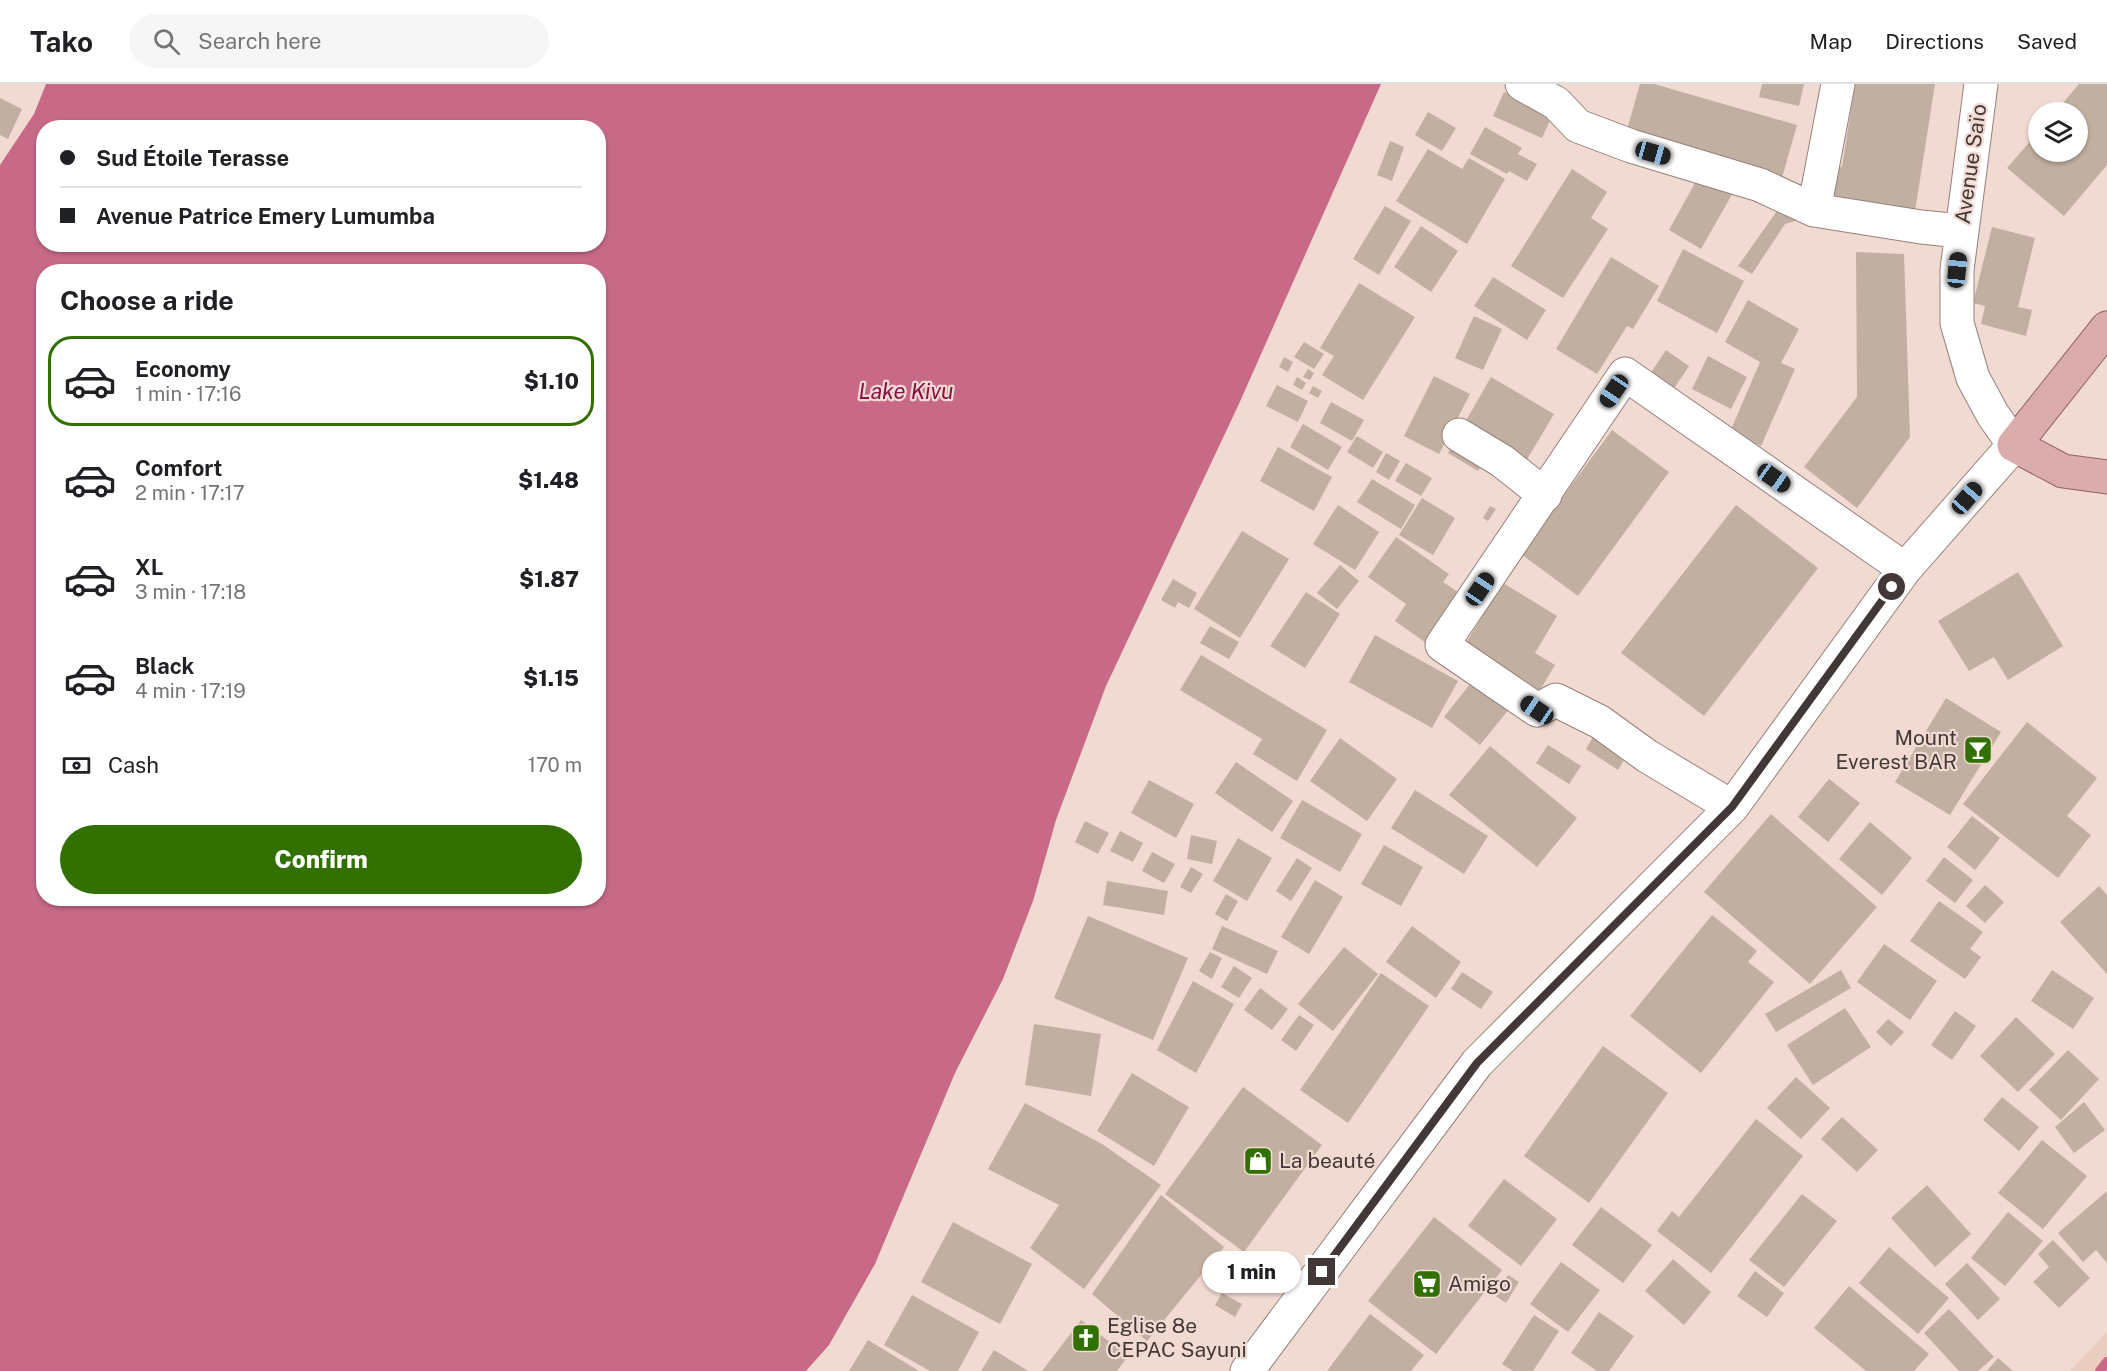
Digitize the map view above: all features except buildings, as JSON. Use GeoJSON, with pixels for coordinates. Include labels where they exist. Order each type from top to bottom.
{"type":"FeatureCollection","features":[{"type":"Feature","properties":{"kind":"main road"},"geometry":{"type":"LineString","coordinates":[[2107,328],[2014,445],[2062,471],[2107,477]]}},
{"type":"Feature","properties":{"kind":"street"},"geometry":{"type":"LineString","coordinates":[[1522,84],[1556,103],[1578,126],[1631,146],[1760,185],[1815,210],[1961,231]]}},
{"type":"Feature","properties":{"kind":"street"},"geometry":{"type":"LineString","coordinates":[[1815,210],[1839,84]]}},
{"type":"Feature","properties":{"kind":"street","name":"Avenue Saïo"},"geometry":{"type":"LineString","coordinates":[[1981,84],[1957,270],[1957,323],[1973,378],[1993,415],[2014,445]]}},
{"type":"Feature","properties":{"kind":"street"},"geometry":{"type":"LineString","coordinates":[[1732,807],[1647,756],[1592,717],[1556,700],[1537,710],[1442,645],[1625,374],[1905,569]]}},
{"type":"Feature","properties":{"kind":"street"},"geometry":{"type":"LineString","coordinates":[[1459,435],[1502,461],[1545,495]]}},
{"type":"Feature","properties":{"kind":"street"},"geometry":{"type":"LineString","coordinates":[[1247,1371],[1477,1063],[1732,807],[1905,569],[2014,445]]}},
{"type":"Feature","properties":{"kind":"shaded area"},"geometry":{"type":"Polygon","coordinates":[[[2107,1332],[2107,1371],[2070,1371],[2107,1332]]]}},
{"type":"Feature","properties":{"kind":"water","name":"Lake Kivu"},"geometry":{"type":"Polygon","coordinates":[[[46,84],[1381,84],[1238,406],[1106,686],[1056,820],[1033,901],[1003,979],[955,1073],[875,1264],[829,1345],[806,1371],[0,1371],[0,165],[34,114],[46,84]]]}},
{"type":"Feature","properties":{"kind":"waterway"},"geometry":{"type":"LineString","coordinates":[[2100,1371],[2107,1362]]}},
{"type":"Feature","properties":{"kind":"place","name":"Mount Everest BAR"},"geometry":{"type":"Point","coordinates":[1978,750]}},
{"type":"Feature","properties":{"kind":"place","name":"La beauté"},"geometry":{"type":"Point","coordinates":[1258,1161]}},
{"type":"Feature","properties":{"kind":"place","name":"Amigo"},"geometry":{"type":"Point","coordinates":[1427,1284]}},
{"type":"Feature","properties":{"kind":"place","name":"Eglise 8e CEPAC Sayuni"},"geometry":{"type":"Point","coordinates":[1086,1338]}},
{"type":"Feature","properties":{"kind":"route"},"geometry":{"type":"LineString","coordinates":[[1322,1272],[1477,1063],[1732,807],[1892,587]]}}]}
